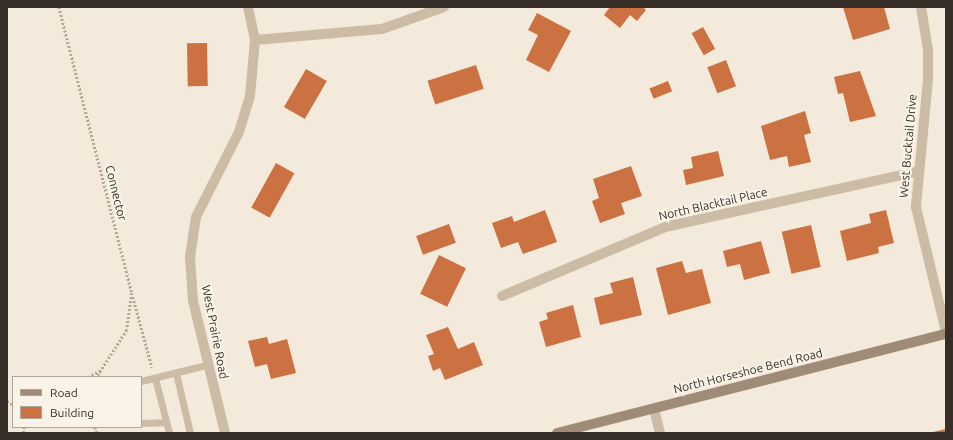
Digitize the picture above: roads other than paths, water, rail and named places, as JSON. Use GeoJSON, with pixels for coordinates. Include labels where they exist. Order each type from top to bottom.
{"type":"FeatureCollection","features":[{"type":"Feature","properties":{"kind":"street","name":"West Prairie Road"},"geometry":{"type":"LineString","coordinates":[[225,433],[206,365],[193,301],[190,257],[196,217],[212,181],[239,132],[250,96],[255,40],[248,7]]}},
{"type":"Feature","properties":{"kind":"street"},"geometry":{"type":"LineString","coordinates":[[255,40],[344,35],[382,29],[444,7]]}},
{"type":"Feature","properties":{"kind":"street","name":"West Bucktail Drive"},"geometry":{"type":"LineString","coordinates":[[920,7],[928,50],[928,79],[916,172],[918,224],[946,333]]}},
{"type":"Feature","properties":{"kind":"street","name":"North Blacktail Place"},"geometry":{"type":"LineString","coordinates":[[502,296],[665,227],[916,172]]}},
{"type":"Feature","properties":{"kind":"street","name":"North Horseshoe Bend Road"},"geometry":{"type":"LineString","coordinates":[[557,433],[946,333]]}},
{"type":"Feature","properties":{"kind":"street"},"geometry":{"type":"LineString","coordinates":[[654,409],[660,433]]}},
{"type":"Feature","properties":{"kind":"lane"},"geometry":{"type":"LineString","coordinates":[[142,381],[206,365]]}},
{"type":"Feature","properties":{"kind":"lane"},"geometry":{"type":"LineString","coordinates":[[176,373],[190,433]]}},
{"type":"Feature","properties":{"kind":"lane"},"geometry":{"type":"LineString","coordinates":[[155,378],[169,433]]}},
{"type":"Feature","properties":{"kind":"lane"},"geometry":{"type":"LineString","coordinates":[[142,423],[166,422]]}}]}
